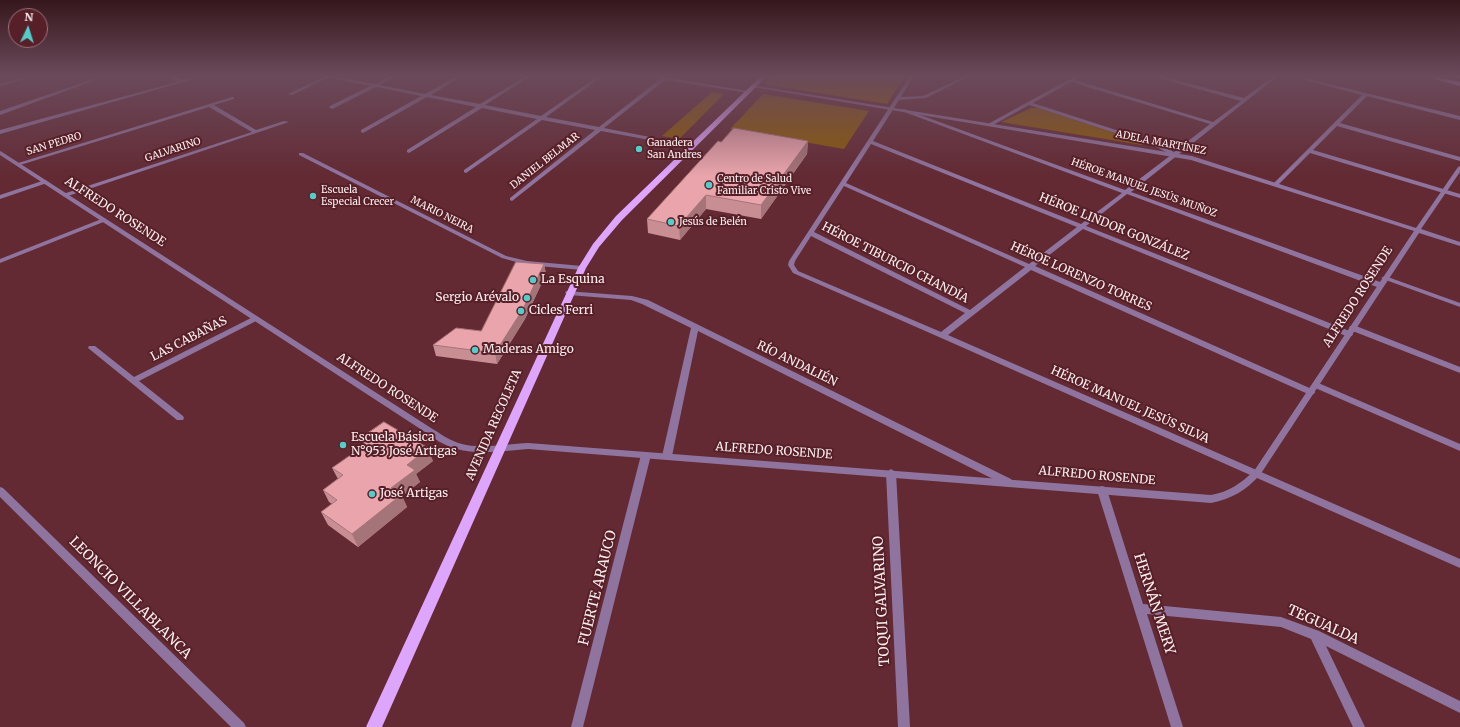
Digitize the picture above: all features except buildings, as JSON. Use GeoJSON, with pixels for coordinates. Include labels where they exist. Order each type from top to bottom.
{"type":"FeatureCollection","features":[{"type":"Feature","properties":{"kind":"main road","name":"AVENIDA RECOLETA"},"geometry":{"type":"LineString","coordinates":[[374,727],[569,293],[582,268],[596,246],[619,218],[730,110]]}},
{"type":"Feature","properties":{"kind":"street"},"geometry":{"type":"LineString","coordinates":[[0,132],[80,110]]}},
{"type":"Feature","properties":{"kind":"street","name":"SAN PEDRO"},"geometry":{"type":"LineString","coordinates":[[18,164],[194,110]]}},
{"type":"Feature","properties":{"kind":"street"},"geometry":{"type":"LineString","coordinates":[[218,110],[256,132]]}},
{"type":"Feature","properties":{"kind":"street"},"geometry":{"type":"LineString","coordinates":[[363,131],[400,110]]}},
{"type":"Feature","properties":{"kind":"street"},"geometry":{"type":"LineString","coordinates":[[409,151],[475,110]]}},
{"type":"Feature","properties":{"kind":"street"},"geometry":{"type":"LineString","coordinates":[[501,110],[692,147]]}},
{"type":"Feature","properties":{"kind":"street"},"geometry":{"type":"LineString","coordinates":[[466,171],[553,110]]}},
{"type":"Feature","properties":{"kind":"street","name":"DANIEL BELMAR"},"geometry":{"type":"LineString","coordinates":[[512,199],[624,110]]}},
{"type":"Feature","properties":{"kind":"street"},"geometry":{"type":"LineString","coordinates":[[810,233],[890,110]]}},
{"type":"Feature","properties":{"kind":"street","name":"ADELA MARTÍNEZ"},"geometry":{"type":"LineString","coordinates":[[901,110],[1174,154],[1206,162],[1276,184],[1460,244]]}},
{"type":"Feature","properties":{"kind":"street","name":"HÉROE MANUEL JESÚS MUÑOZ"},"geometry":{"type":"LineString","coordinates":[[901,110],[1126,192],[1383,282],[1460,305]]}},
{"type":"Feature","properties":{"kind":"street"},"geometry":{"type":"LineString","coordinates":[[991,124],[1016,110]]}},
{"type":"Feature","properties":{"kind":"street"},"geometry":{"type":"LineString","coordinates":[[1050,110],[1157,145],[1174,154]]}},
{"type":"Feature","properties":{"kind":"street"},"geometry":{"type":"LineString","coordinates":[[1168,110],[1214,124]]}},
{"type":"Feature","properties":{"kind":"street"},"geometry":{"type":"LineString","coordinates":[[942,335],[1232,110]]}},
{"type":"Feature","properties":{"kind":"street"},"geometry":{"type":"LineString","coordinates":[[1276,184],[1350,110]]}},
{"type":"Feature","properties":{"kind":"street"},"geometry":{"type":"LineString","coordinates":[[1428,110],[1460,118]]}},
{"type":"Feature","properties":{"kind":"street","name":"GALVARINO"},"geometry":{"type":"LineString","coordinates":[[66,195],[286,122]]}},
{"type":"Feature","properties":{"kind":"street"},"geometry":{"type":"LineString","coordinates":[[1336,124],[1460,159]]}},
{"type":"Feature","properties":{"kind":"street","name":"HÉROE LINDOR GONZÁLEZ"},"geometry":{"type":"LineString","coordinates":[[869,141],[1082,227],[1351,331],[1460,370]]}},
{"type":"Feature","properties":{"kind":"street"},"geometry":{"type":"LineString","coordinates":[[1309,151],[1460,196]]}},
{"type":"Feature","properties":{"kind":"street","name":"ALFREDO ROSENDE"},"geometry":{"type":"LineString","coordinates":[[1,154],[447,442],[461,448],[472,449],[500,446],[528,446],[1211,498],[1236,492],[1245,486],[1257,473],[1460,168]]}},
{"type":"Feature","properties":{"kind":"street","name":"MARIO NEIRA"},"geometry":{"type":"LineString","coordinates":[[301,154],[504,257],[527,263],[582,268]]}},
{"type":"Feature","properties":{"kind":"street"},"geometry":{"type":"LineString","coordinates":[[0,198],[45,182]]}},
{"type":"Feature","properties":{"kind":"street","name":"HÉROE LORENZO TORRES"},"geometry":{"type":"LineString","coordinates":[[842,183],[1030,267],[1313,388],[1460,448]]}},
{"type":"Feature","properties":{"kind":"street"},"geometry":{"type":"LineString","coordinates":[[0,261],[104,220]]}},
{"type":"Feature","properties":{"kind":"street","name":"HÉROE MANUEL JESÚS SILVA"},"geometry":{"type":"LineString","coordinates":[[810,233],[792,261],[792,269],[799,275],[942,335],[1460,564]]}},
{"type":"Feature","properties":{"kind":"street","name":"HÉROE TIBURCIO CHANDÍA"},"geometry":{"type":"LineString","coordinates":[[810,233],[971,313]]}},
{"type":"Feature","properties":{"kind":"street","name":"RÍO ANDALIÉN"},"geometry":{"type":"LineString","coordinates":[[569,293],[640,300],[1008,482]]}},
{"type":"Feature","properties":{"kind":"street","name":"LAS CABAÑAS"},"geometry":{"type":"LineString","coordinates":[[133,381],[256,319]]}},
{"type":"Feature","properties":{"kind":"street"},"geometry":{"type":"LineString","coordinates":[[667,456],[695,328]]}},
{"type":"Feature","properties":{"kind":"street"},"geometry":{"type":"LineString","coordinates":[[92,348],[180,418]]}},
{"type":"Feature","properties":{"kind":"street","name":"FUERTE ARAUCO"},"geometry":{"type":"LineString","coordinates":[[577,727],[646,455]]}},
{"type":"Feature","properties":{"kind":"street","name":"TOQUI GALVARINO"},"geometry":{"type":"LineString","coordinates":[[890,473],[904,727]]}},
{"type":"Feature","properties":{"kind":"street","name":"HERNÁN MERY"},"geometry":{"type":"LineString","coordinates":[[1102,490],[1177,727]]}},
{"type":"Feature","properties":{"kind":"street","name":"LEONCIO VILLABLANCA"},"geometry":{"type":"LineString","coordinates":[[0,491],[240,727]]}},
{"type":"Feature","properties":{"kind":"street","name":"TEGUALDA"},"geometry":{"type":"LineString","coordinates":[[1139,608],[1268,619],[1296,627],[1460,707]]}},
{"type":"Feature","properties":{"kind":"street"},"geometry":{"type":"LineString","coordinates":[[1315,635],[1359,727]]}},
{"type":"Feature","properties":{"kind":"shaded area"},"geometry":{"type":"Polygon","coordinates":[[[692,110],[708,110],[679,139],[662,136],[692,110]]]}},
{"type":"Feature","properties":{"kind":"shaded area"},"geometry":{"type":"Polygon","coordinates":[[[748,110],[869,111],[844,149],[730,129],[748,110]]]}},
{"type":"Feature","properties":{"kind":"shaded area"},"geometry":{"type":"Polygon","coordinates":[[[1027,110],[1044,110],[1148,144],[1142,145],[1001,122],[1027,110]]]}},
{"type":"Feature","properties":{"kind":"place","name":"Ganadera San Andres"},"geometry":{"type":"Point","coordinates":[639,149]}},
{"type":"Feature","properties":{"kind":"place","name":"Centro de Salud Familiar Cristo Vive"},"geometry":{"type":"Point","coordinates":[709,185]}},
{"type":"Feature","properties":{"kind":"place","name":"Escuela Especial Crecer"},"geometry":{"type":"Point","coordinates":[313,196]}},
{"type":"Feature","properties":{"kind":"place","name":"Jesús de Belén"},"geometry":{"type":"Point","coordinates":[671,222]}},
{"type":"Feature","properties":{"kind":"place","name":"La Esquina"},"geometry":{"type":"Point","coordinates":[533,280]}},
{"type":"Feature","properties":{"kind":"place","name":"Sergio Arévalo"},"geometry":{"type":"Point","coordinates":[527,298]}},
{"type":"Feature","properties":{"kind":"place","name":"Cicles Ferri"},"geometry":{"type":"Point","coordinates":[521,311]}},
{"type":"Feature","properties":{"kind":"place","name":"Maderas Amigo"},"geometry":{"type":"Point","coordinates":[475,350]}},
{"type":"Feature","properties":{"kind":"place","name":"Escuela Básica N°953 José Artigas"},"geometry":{"type":"Point","coordinates":[343,445]}},
{"type":"Feature","properties":{"kind":"place","name":"José Artigas"},"geometry":{"type":"Point","coordinates":[372,494]}}]}
